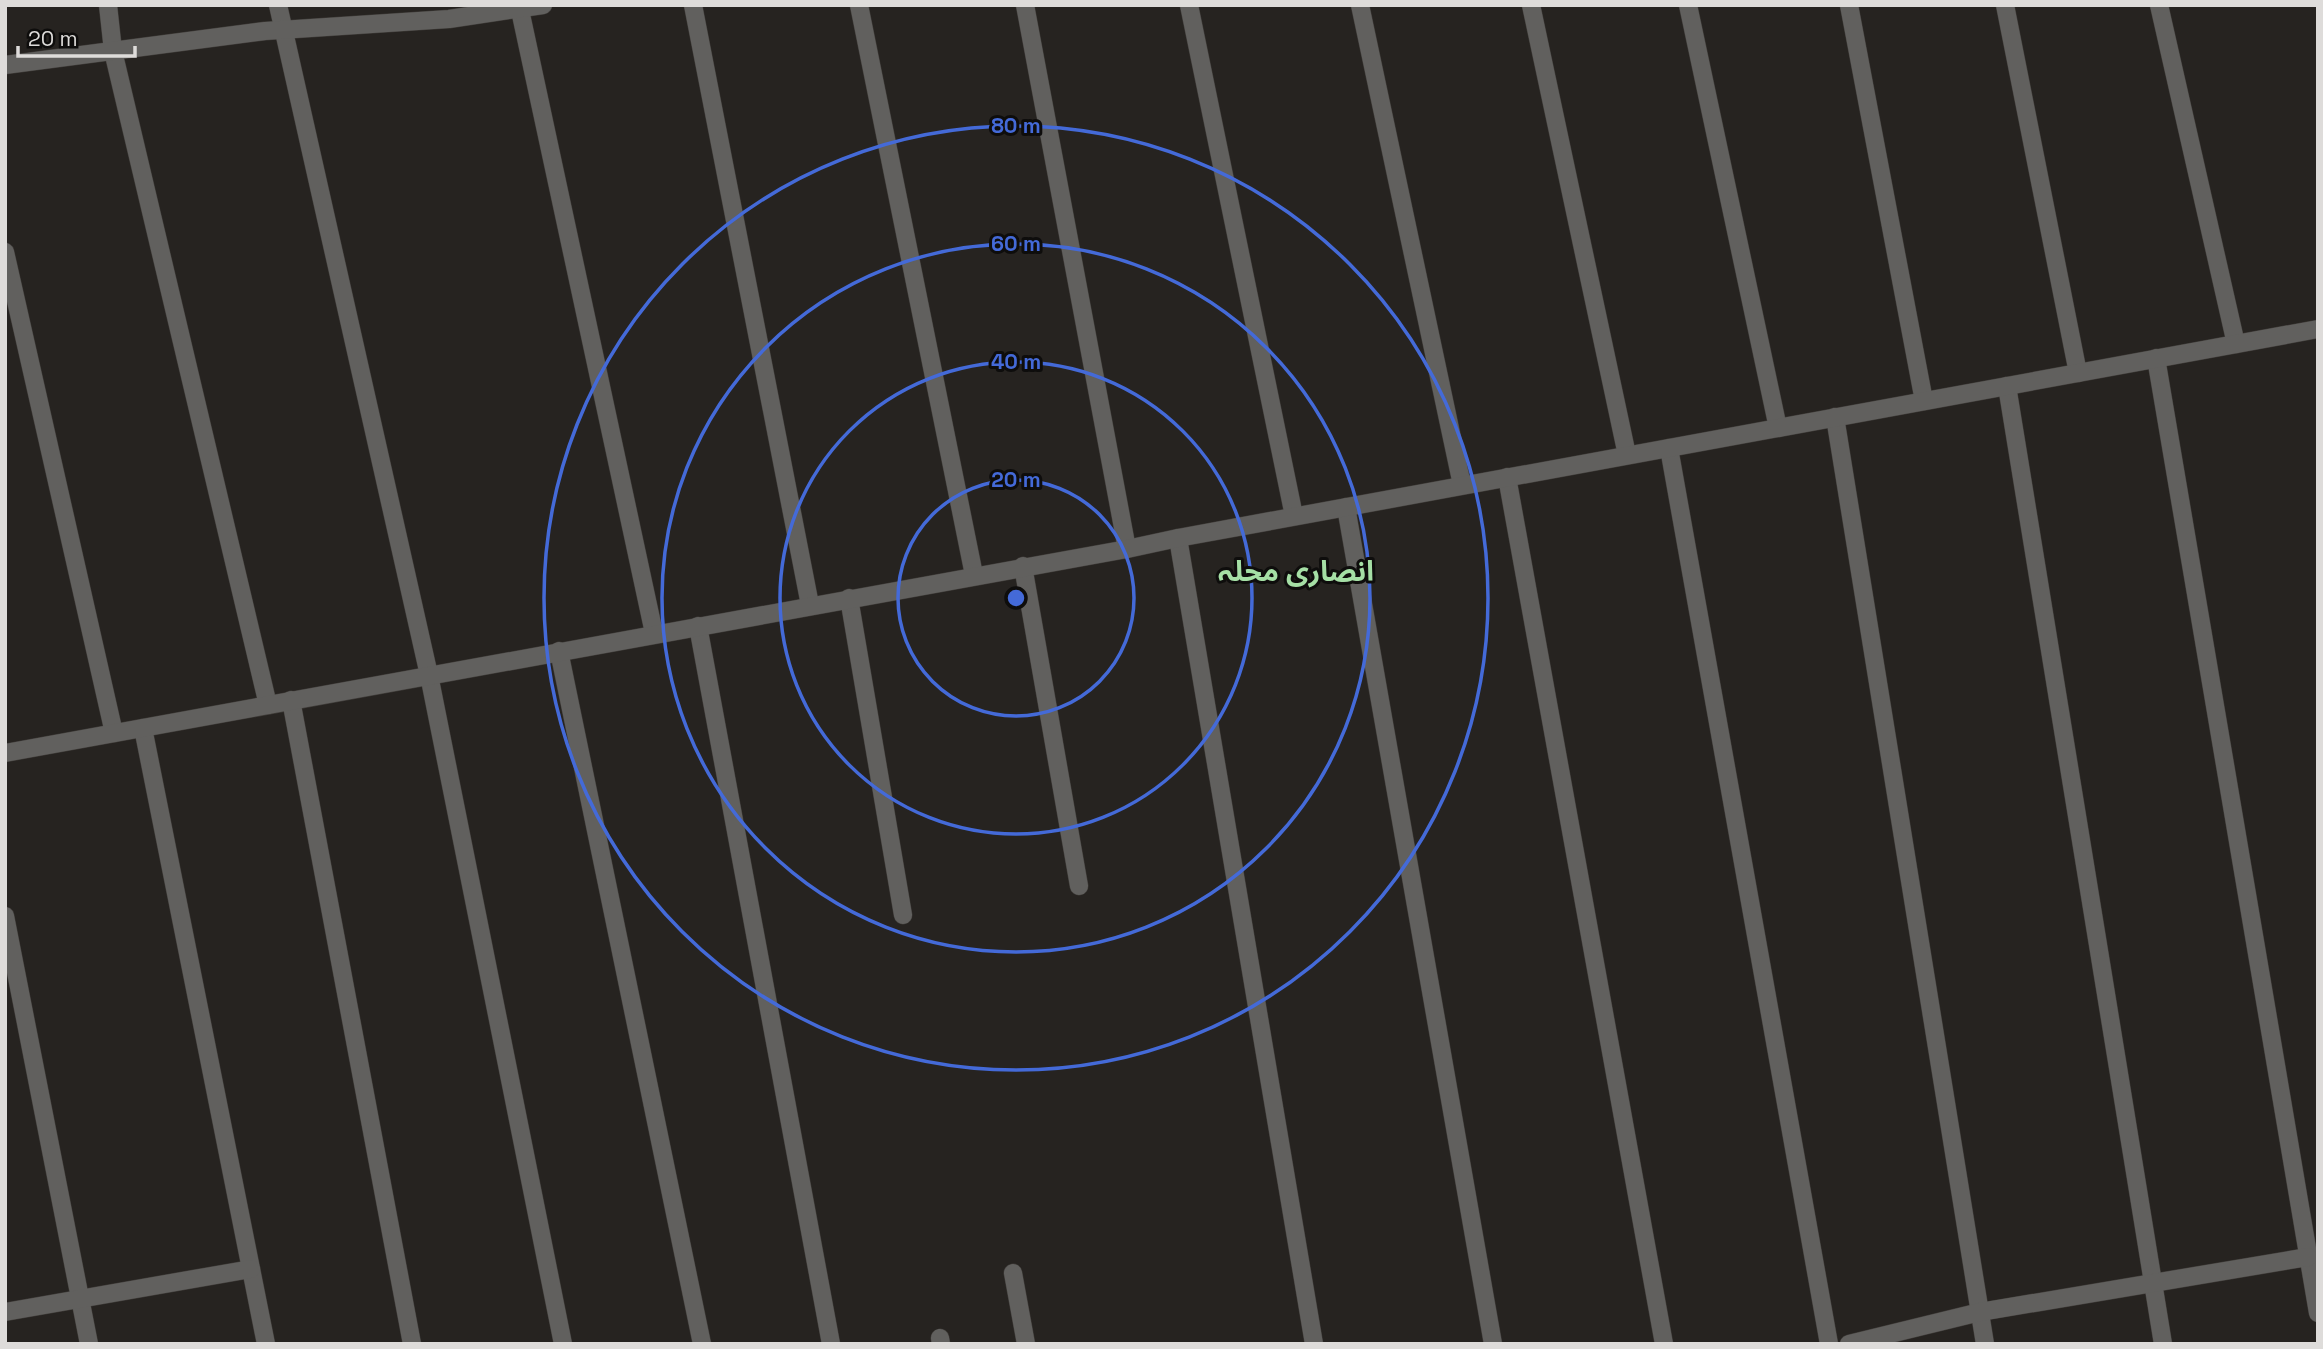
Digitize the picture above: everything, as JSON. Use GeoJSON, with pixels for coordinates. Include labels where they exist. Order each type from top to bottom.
{"type":"FeatureCollection","features":[{"type":"Feature","properties":{"kind":"street"},"geometry":{"type":"LineString","coordinates":[[108,5],[113,51],[268,705]]}},
{"type":"Feature","properties":{"kind":"street"},"geometry":{"type":"LineString","coordinates":[[278,5],[429,675],[563,1344]]}},
{"type":"Feature","properties":{"kind":"street"},"geometry":{"type":"LineString","coordinates":[[5,65],[285,30],[447,12],[520,10],[543,5]]}},
{"type":"Feature","properties":{"kind":"street"},"geometry":{"type":"LineString","coordinates":[[693,5],[810,605]]}},
{"type":"Feature","properties":{"kind":"street"},"geometry":{"type":"LineString","coordinates":[[859,5],[974,575]]}},
{"type":"Feature","properties":{"kind":"street"},"geometry":{"type":"LineString","coordinates":[[1025,5],[1128,549]]}},
{"type":"Feature","properties":{"kind":"street"},"geometry":{"type":"LineString","coordinates":[[1189,5],[1294,516]]}},
{"type":"Feature","properties":{"kind":"street"},"geometry":{"type":"LineString","coordinates":[[1360,5],[1462,485]]}},
{"type":"Feature","properties":{"kind":"street"},"geometry":{"type":"LineString","coordinates":[[1531,5],[1627,455]]}},
{"type":"Feature","properties":{"kind":"street"},"geometry":{"type":"LineString","coordinates":[[1688,5],[1778,428]]}},
{"type":"Feature","properties":{"kind":"street"},"geometry":{"type":"LineString","coordinates":[[1849,5],[1924,401]]}},
{"type":"Feature","properties":{"kind":"street"},"geometry":{"type":"LineString","coordinates":[[2005,5],[2078,373]]}},
{"type":"Feature","properties":{"kind":"street"},"geometry":{"type":"LineString","coordinates":[[2160,5],[2236,344]]}},
{"type":"Feature","properties":{"kind":"street"},"geometry":{"type":"LineString","coordinates":[[520,10],[654,634]]}},
{"type":"Feature","properties":{"kind":"street"},"geometry":{"type":"LineString","coordinates":[[5,252],[114,733]]}},
{"type":"Feature","properties":{"kind":"street"},"geometry":{"type":"LineString","coordinates":[[5,753],[1128,549],[1294,516],[2156,358],[2317,332]]}},
{"type":"Feature","properties":{"kind":"street"},"geometry":{"type":"LineString","coordinates":[[2156,358],[2318,1313]]}},
{"type":"Feature","properties":{"kind":"street"},"geometry":{"type":"LineString","coordinates":[[2007,386],[2163,1344]]}},
{"type":"Feature","properties":{"kind":"street"},"geometry":{"type":"LineString","coordinates":[[1835,417],[1985,1344]]}},
{"type":"Feature","properties":{"kind":"street"},"geometry":{"type":"LineString","coordinates":[[1670,448],[1829,1344]]}},
{"type":"Feature","properties":{"kind":"street"},"geometry":{"type":"LineString","coordinates":[[1507,477],[1664,1344]]}},
{"type":"Feature","properties":{"kind":"street"},"geometry":{"type":"LineString","coordinates":[[1346,507],[1493,1344]]}},
{"type":"Feature","properties":{"kind":"street"},"geometry":{"type":"LineString","coordinates":[[1178,538],[1314,1344]]}},
{"type":"Feature","properties":{"kind":"street"},"geometry":{"type":"LineString","coordinates":[[1023,566],[1079,886]]}},
{"type":"Feature","properties":{"kind":"street"},"geometry":{"type":"LineString","coordinates":[[849,598],[904,915]]}},
{"type":"Feature","properties":{"kind":"street"},"geometry":{"type":"LineString","coordinates":[[698,626],[831,1344]]}},
{"type":"Feature","properties":{"kind":"street"},"geometry":{"type":"LineString","coordinates":[[559,651],[702,1344]]}},
{"type":"Feature","properties":{"kind":"street"},"geometry":{"type":"LineString","coordinates":[[291,700],[412,1344]]}},
{"type":"Feature","properties":{"kind":"street"},"geometry":{"type":"LineString","coordinates":[[143,728],[266,1344]]}},
{"type":"Feature","properties":{"kind":"street"},"geometry":{"type":"LineString","coordinates":[[5,916],[89,1344]]}},
{"type":"Feature","properties":{"kind":"street"},"geometry":{"type":"LineString","coordinates":[[1849,1344],[1980,1312],[2308,1257]]}},
{"type":"Feature","properties":{"kind":"street"},"geometry":{"type":"LineString","coordinates":[[5,1312],[251,1269]]}},
{"type":"Feature","properties":{"kind":"street"},"geometry":{"type":"LineString","coordinates":[[1013,1273],[1026,1344]]}},
{"type":"Feature","properties":{"kind":"district","name":"انصاری محلہ"},"geometry":{"type":"Point","coordinates":[1296,571]}}]}
